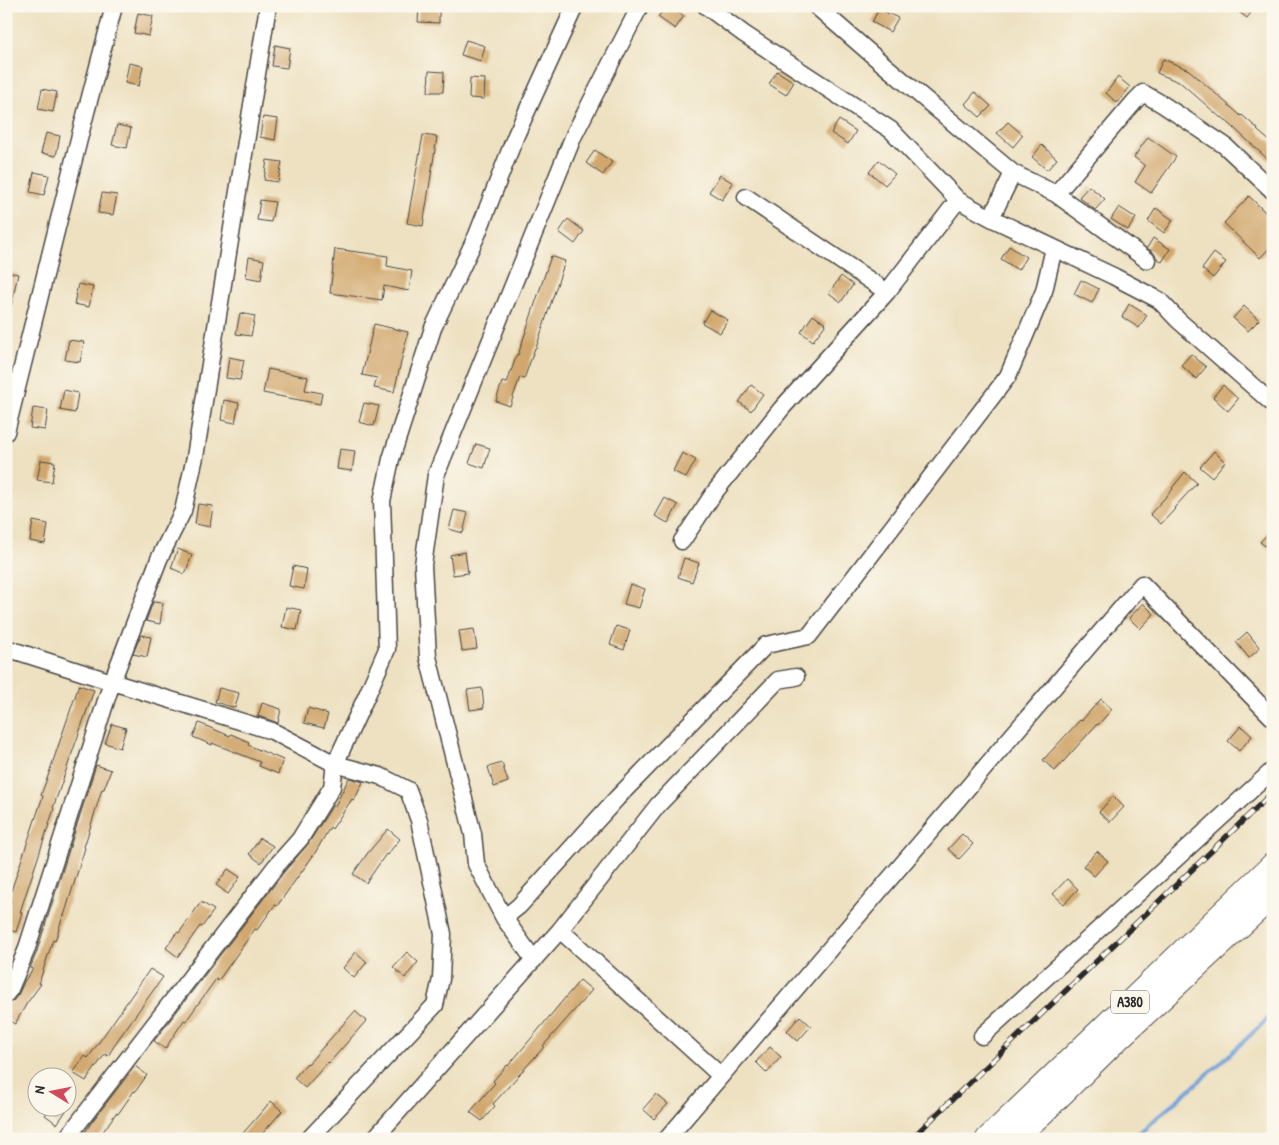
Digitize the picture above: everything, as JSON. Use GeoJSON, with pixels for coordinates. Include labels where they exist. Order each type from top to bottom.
{"type":"FeatureCollection","features":[{"type":"Feature","properties":{"kind":"highway","name":"A380"},"geometry":{"type":"LineString","coordinates":[[988,1139],[1273,865]]}},
{"type":"Feature","properties":{"kind":"highway","name":"A380"},"geometry":{"type":"LineString","coordinates":[[1012,1139],[1273,895]]}},
{"type":"Feature","properties":{"kind":"street"},"geometry":{"type":"LineString","coordinates":[[6,432],[114,6]]}},
{"type":"Feature","properties":{"kind":"street"},"geometry":{"type":"LineString","coordinates":[[6,994],[10,989],[26,950],[112,682],[159,559],[183,511],[195,457],[268,6]]}},
{"type":"Feature","properties":{"kind":"street"},"geometry":{"type":"LineString","coordinates":[[66,1139],[276,866],[300,839],[332,786],[335,764],[386,649],[382,501],[391,459],[433,328],[477,235],[516,135],[575,6]]}},
{"type":"Feature","properties":{"kind":"street"},"geometry":{"type":"LineString","coordinates":[[534,960],[504,918],[476,864],[473,834],[428,657],[423,565],[436,475],[574,135],[640,6]]}},
{"type":"Feature","properties":{"kind":"street"},"geometry":{"type":"LineString","coordinates":[[706,6],[744,34],[891,130],[958,200],[1159,300],[1178,320],[1273,404]]}},
{"type":"Feature","properties":{"kind":"street"},"geometry":{"type":"LineString","coordinates":[[816,6],[1013,173],[1056,194],[1147,260]]}},
{"type":"Feature","properties":{"kind":"street"},"geometry":{"type":"LineString","coordinates":[[1056,194],[1143,94],[1162,104],[1224,145],[1273,191]]}},
{"type":"Feature","properties":{"kind":"street"},"geometry":{"type":"LineString","coordinates":[[991,218],[1013,173]]}},
{"type":"Feature","properties":{"kind":"street"},"geometry":{"type":"LineString","coordinates":[[746,197],[887,292]]}},
{"type":"Feature","properties":{"kind":"street"},"geometry":{"type":"LineString","coordinates":[[682,541],[714,493],[782,408],[887,292],[958,200]]}},
{"type":"Feature","properties":{"kind":"street"},"geometry":{"type":"LineString","coordinates":[[504,918],[519,906],[617,798],[766,645],[809,636],[1008,376],[1044,291],[1054,248]]}},
{"type":"Feature","properties":{"kind":"street"},"geometry":{"type":"LineString","coordinates":[[667,1139],[1142,584],[1273,718]]}},
{"type":"Feature","properties":{"kind":"street"},"geometry":{"type":"LineString","coordinates":[[6,648],[272,731],[335,764],[380,776],[408,790],[419,820],[443,934],[441,979],[435,1005],[309,1139]]}},
{"type":"Feature","properties":{"kind":"street"},"geometry":{"type":"LineString","coordinates":[[374,1139],[560,930],[658,805],[778,680],[796,677]]}},
{"type":"Feature","properties":{"kind":"street"},"geometry":{"type":"LineString","coordinates":[[982,1036],[1273,770]]}},
{"type":"Feature","properties":{"kind":"street"},"geometry":{"type":"LineString","coordinates":[[560,930],[721,1076]]}},
{"type":"Feature","properties":{"kind":"building"},"geometry":{"type":"Polygon","coordinates":[[[419,6],[439,7],[439,23],[418,22],[419,6]]]}},
{"type":"Feature","properties":{"kind":"building"},"geometry":{"type":"Polygon","coordinates":[[[666,6],[684,16],[675,29],[658,17],[666,6]]]}},
{"type":"Feature","properties":{"kind":"building"},"geometry":{"type":"Polygon","coordinates":[[[1231,6],[1256,6],[1247,18],[1231,6]]]}},
{"type":"Feature","properties":{"kind":"building"},"geometry":{"type":"Polygon","coordinates":[[[879,9],[898,18],[890,32],[872,22],[879,9]]]}},
{"type":"Feature","properties":{"kind":"building"},"geometry":{"type":"Polygon","coordinates":[[[138,13],[153,16],[149,36],[134,33],[138,13]]]}},
{"type":"Feature","properties":{"kind":"building"},"geometry":{"type":"Polygon","coordinates":[[[466,40],[485,46],[481,61],[461,55],[466,40]]]}},
{"type":"Feature","properties":{"kind":"building"},"geometry":{"type":"Polygon","coordinates":[[[275,45],[290,48],[287,68],[272,66],[275,45]]]}},
{"type":"Feature","properties":{"kind":"building"},"geometry":{"type":"Polygon","coordinates":[[[1163,59],[1189,70],[1258,129],[1273,144],[1273,164],[1222,117],[1181,83],[1157,73],[1163,59]]]}},
{"type":"Feature","properties":{"kind":"building"},"geometry":{"type":"Polygon","coordinates":[[[129,63],[143,66],[139,86],[125,83],[129,63]]]}},
{"type":"Feature","properties":{"kind":"building"},"geometry":{"type":"Polygon","coordinates":[[[429,71],[444,72],[443,92],[428,92],[429,71]]]}},
{"type":"Feature","properties":{"kind":"building"},"geometry":{"type":"Polygon","coordinates":[[[777,71],[794,82],[786,95],[769,84],[777,71]]]}},
{"type":"Feature","properties":{"kind":"building"},"geometry":{"type":"Polygon","coordinates":[[[1118,77],[1130,87],[1117,103],[1106,93],[1118,77]]]}},
{"type":"Feature","properties":{"kind":"building"},"geometry":{"type":"Polygon","coordinates":[[[470,78],[485,79],[484,99],[469,98],[470,78]]]}},
{"type":"Feature","properties":{"kind":"building"},"geometry":{"type":"Polygon","coordinates":[[[42,89],[57,92],[53,112],[38,109],[42,89]]]}},
{"type":"Feature","properties":{"kind":"building"},"geometry":{"type":"Polygon","coordinates":[[[975,92],[991,106],[980,117],[965,104],[975,92]]]}},
{"type":"Feature","properties":{"kind":"building"},"geometry":{"type":"Polygon","coordinates":[[[263,117],[278,119],[275,140],[260,137],[263,117]]]}},
{"type":"Feature","properties":{"kind":"building"},"geometry":{"type":"Polygon","coordinates":[[[839,120],[856,131],[848,144],[831,133],[839,120]]]}},
{"type":"Feature","properties":{"kind":"building"},"geometry":{"type":"Polygon","coordinates":[[[1008,122],[1023,135],[1013,147],[997,133],[1008,122]]]}},
{"type":"Feature","properties":{"kind":"building"},"geometry":{"type":"Polygon","coordinates":[[[117,125],[131,128],[127,148],[112,145],[117,125]]]}},
{"type":"Feature","properties":{"kind":"building"},"geometry":{"type":"Polygon","coordinates":[[[46,133],[60,136],[56,156],[41,153],[46,133]]]}},
{"type":"Feature","properties":{"kind":"building"},"geometry":{"type":"Polygon","coordinates":[[[423,135],[437,137],[423,226],[407,223],[423,135]]]}},
{"type":"Feature","properties":{"kind":"building"},"geometry":{"type":"Polygon","coordinates":[[[1148,137],[1176,157],[1151,193],[1135,182],[1145,166],[1134,157],[1148,137]]]}},
{"type":"Feature","properties":{"kind":"building"},"geometry":{"type":"Polygon","coordinates":[[[1042,145],[1057,159],[1047,170],[1032,157],[1042,145]]]}},
{"type":"Feature","properties":{"kind":"building"},"geometry":{"type":"Polygon","coordinates":[[[595,150],[612,162],[603,175],[586,163],[595,150]]]}},
{"type":"Feature","properties":{"kind":"building"},"geometry":{"type":"Polygon","coordinates":[[[267,160],[282,162],[278,182],[264,180],[267,160]]]}},
{"type":"Feature","properties":{"kind":"building"},"geometry":{"type":"Polygon","coordinates":[[[879,160],[895,174],[885,185],[869,172],[879,160]]]}},
{"type":"Feature","properties":{"kind":"building"},"geometry":{"type":"Polygon","coordinates":[[[34,172],[49,175],[44,195],[30,192],[34,172]]]}},
{"type":"Feature","properties":{"kind":"building"},"geometry":{"type":"Polygon","coordinates":[[[720,175],[733,183],[722,200],[709,192],[720,175]]]}},
{"type":"Feature","properties":{"kind":"building"},"geometry":{"type":"Polygon","coordinates":[[[1089,186],[1105,199],[1095,210],[1079,197],[1089,186]]]}},
{"type":"Feature","properties":{"kind":"building"},"geometry":{"type":"Polygon","coordinates":[[[102,193],[117,195],[113,215],[98,213],[102,193]]]}},
{"type":"Feature","properties":{"kind":"building"},"geometry":{"type":"Polygon","coordinates":[[[1249,196],[1273,220],[1273,244],[1260,258],[1224,223],[1249,196]]]}},
{"type":"Feature","properties":{"kind":"building"},"geometry":{"type":"Polygon","coordinates":[[[260,200],[275,202],[271,222],[257,220],[260,200]]]}},
{"type":"Feature","properties":{"kind":"building"},"geometry":{"type":"Polygon","coordinates":[[[1119,207],[1136,218],[1128,230],[1111,219],[1119,207]]]}},
{"type":"Feature","properties":{"kind":"building"},"geometry":{"type":"Polygon","coordinates":[[[1156,208],[1173,220],[1164,233],[1148,221],[1156,208]]]}},
{"type":"Feature","properties":{"kind":"building"},"geometry":{"type":"Polygon","coordinates":[[[568,219],[584,231],[575,244],[559,232],[568,219]]]}},
{"type":"Feature","properties":{"kind":"building"},"geometry":{"type":"Polygon","coordinates":[[[1153,238],[1170,249],[1162,262],[1147,248],[1153,238]]]}},
{"type":"Feature","properties":{"kind":"building"},"geometry":{"type":"Polygon","coordinates":[[[1009,246],[1026,257],[1018,270],[1001,259],[1009,246]]]}},
{"type":"Feature","properties":{"kind":"building"},"geometry":{"type":"Polygon","coordinates":[[[335,249],[388,256],[387,266],[412,271],[409,291],[384,286],[382,300],[330,293],[335,249]]]}},
{"type":"Feature","properties":{"kind":"building"},"geometry":{"type":"Polygon","coordinates":[[[1214,253],[1226,262],[1213,278],[1202,269],[1214,253]]]}},
{"type":"Feature","properties":{"kind":"building"},"geometry":{"type":"Polygon","coordinates":[[[551,256],[565,261],[536,348],[524,379],[520,377],[510,406],[496,401],[502,382],[507,383],[518,355],[551,256]]]}},
{"type":"Feature","properties":{"kind":"building"},"geometry":{"type":"Polygon","coordinates":[[[249,257],[264,260],[261,280],[246,277],[249,257]]]}},
{"type":"Feature","properties":{"kind":"building"},"geometry":{"type":"Polygon","coordinates":[[[6,272],[18,274],[11,306],[6,305],[6,272]]]}},
{"type":"Feature","properties":{"kind":"building"},"geometry":{"type":"Polygon","coordinates":[[[841,276],[853,285],[841,302],[829,293],[841,276]]]}},
{"type":"Feature","properties":{"kind":"building"},"geometry":{"type":"Polygon","coordinates":[[[1081,280],[1099,289],[1092,303],[1074,294],[1081,280]]]}},
{"type":"Feature","properties":{"kind":"building"},"geometry":{"type":"Polygon","coordinates":[[[78,284],[93,287],[89,307],[74,304],[78,284]]]}},
{"type":"Feature","properties":{"kind":"building"},"geometry":{"type":"Polygon","coordinates":[[[1129,304],[1147,315],[1139,328],[1122,317],[1129,304]]]}},
{"type":"Feature","properties":{"kind":"building"},"geometry":{"type":"Polygon","coordinates":[[[1244,306],[1259,320],[1248,331],[1233,318],[1244,306]]]}},
{"type":"Feature","properties":{"kind":"building"},"geometry":{"type":"Polygon","coordinates":[[[710,310],[728,320],[720,333],[702,323],[710,310]]]}},
{"type":"Feature","properties":{"kind":"building"},"geometry":{"type":"Polygon","coordinates":[[[240,313],[255,316],[251,336],[236,334],[240,313]]]}},
{"type":"Feature","properties":{"kind":"building"},"geometry":{"type":"Polygon","coordinates":[[[813,315],[826,324],[813,341],[801,332],[813,315]]]}},
{"type":"Feature","properties":{"kind":"building"},"geometry":{"type":"Polygon","coordinates":[[[374,324],[408,332],[394,392],[374,388],[377,378],[362,375],[374,324]]]}},
{"type":"Feature","properties":{"kind":"building"},"geometry":{"type":"Polygon","coordinates":[[[69,340],[84,342],[80,362],[65,360],[69,340]]]}},
{"type":"Feature","properties":{"kind":"building"},"geometry":{"type":"Polygon","coordinates":[[[1191,354],[1206,367],[1196,379],[1181,365],[1191,354]]]}},
{"type":"Feature","properties":{"kind":"building"},"geometry":{"type":"Polygon","coordinates":[[[229,357],[244,360],[240,380],[226,378],[229,357]]]}},
{"type":"Feature","properties":{"kind":"building"},"geometry":{"type":"Polygon","coordinates":[[[268,369],[308,377],[305,390],[322,393],[320,404],[263,393],[268,369]]]}},
{"type":"Feature","properties":{"kind":"building"},"geometry":{"type":"Polygon","coordinates":[[[751,385],[763,394],[751,411],[739,402],[751,385]]]}},
{"type":"Feature","properties":{"kind":"building"},"geometry":{"type":"Polygon","coordinates":[[[1223,385],[1238,399],[1228,411],[1213,397],[1223,385]]]}},
{"type":"Feature","properties":{"kind":"building"},"geometry":{"type":"Polygon","coordinates":[[[64,390],[78,393],[75,413],[60,410],[64,390]]]}},
{"type":"Feature","properties":{"kind":"building"},"geometry":{"type":"Polygon","coordinates":[[[224,400],[239,403],[235,423],[221,420],[224,400]]]}},
{"type":"Feature","properties":{"kind":"building"},"geometry":{"type":"Polygon","coordinates":[[[364,403],[379,406],[374,426],[359,422],[364,403]]]}},
{"type":"Feature","properties":{"kind":"building"},"geometry":{"type":"Polygon","coordinates":[[[33,408],[48,410],[45,430],[30,428],[33,408]]]}},
{"type":"Feature","properties":{"kind":"building"},"geometry":{"type":"Polygon","coordinates":[[[476,444],[490,448],[484,468],[469,463],[476,444]]]}},
{"type":"Feature","properties":{"kind":"building"},"geometry":{"type":"Polygon","coordinates":[[[340,449],[355,451],[352,471],[337,469],[340,449]]]}},
{"type":"Feature","properties":{"kind":"building"},"geometry":{"type":"Polygon","coordinates":[[[1214,451],[1225,462],[1212,477],[1200,467],[1214,451]]]}},
{"type":"Feature","properties":{"kind":"building"},"geometry":{"type":"Polygon","coordinates":[[[682,453],[696,460],[686,478],[673,471],[682,453]]]}},
{"type":"Feature","properties":{"kind":"building"},"geometry":{"type":"Polygon","coordinates":[[[41,460],[55,462],[52,482],[37,480],[41,460]]]}},
{"type":"Feature","properties":{"kind":"building"},"geometry":{"type":"Polygon","coordinates":[[[1185,472],[1197,483],[1161,524],[1150,514],[1173,489],[1185,472]]]}},
{"type":"Feature","properties":{"kind":"building"},"geometry":{"type":"Polygon","coordinates":[[[665,498],[678,505],[668,523],[655,516],[665,498]]]}},
{"type":"Feature","properties":{"kind":"building"},"geometry":{"type":"Polygon","coordinates":[[[198,504],[213,506],[210,527],[195,524],[198,504]]]}},
{"type":"Feature","properties":{"kind":"building"},"geometry":{"type":"Polygon","coordinates":[[[454,510],[468,513],[463,533],[449,529],[454,510]]]}},
{"type":"Feature","properties":{"kind":"building"},"geometry":{"type":"Polygon","coordinates":[[[33,521],[48,524],[45,544],[30,541],[33,521]]]}},
{"type":"Feature","properties":{"kind":"building"},"geometry":{"type":"Polygon","coordinates":[[[1273,528],[1273,552],[1260,542],[1273,528]]]}},
{"type":"Feature","properties":{"kind":"building"},"geometry":{"type":"Polygon","coordinates":[[[178,549],[192,555],[185,574],[171,568],[178,549]]]}},
{"type":"Feature","properties":{"kind":"building"},"geometry":{"type":"Polygon","coordinates":[[[465,552],[468,573],[453,575],[450,555],[465,552]]]}},
{"type":"Feature","properties":{"kind":"building"},"geometry":{"type":"Polygon","coordinates":[[[684,558],[699,563],[692,582],[678,577],[684,558]]]}},
{"type":"Feature","properties":{"kind":"building"},"geometry":{"type":"Polygon","coordinates":[[[293,566],[307,569],[304,589],[289,586],[293,566]]]}},
{"type":"Feature","properties":{"kind":"building"},"geometry":{"type":"Polygon","coordinates":[[[630,584],[645,589],[639,608],[624,604],[630,584]]]}},
{"type":"Feature","properties":{"kind":"building"},"geometry":{"type":"Polygon","coordinates":[[[153,602],[163,603],[160,624],[146,621],[153,602]]]}},
{"type":"Feature","properties":{"kind":"building"},"geometry":{"type":"Polygon","coordinates":[[[1143,603],[1154,614],[1140,629],[1129,618],[1143,603]]]}},
{"type":"Feature","properties":{"kind":"building"},"geometry":{"type":"Polygon","coordinates":[[[286,607],[301,610],[297,630],[282,627],[286,607]]]}},
{"type":"Feature","properties":{"kind":"building"},"geometry":{"type":"Polygon","coordinates":[[[616,626],[630,630],[624,650],[610,645],[616,626]]]}},
{"type":"Feature","properties":{"kind":"building"},"geometry":{"type":"Polygon","coordinates":[[[474,629],[477,649],[462,651],[459,631],[474,629]]]}},
{"type":"Feature","properties":{"kind":"building"},"geometry":{"type":"Polygon","coordinates":[[[1247,632],[1260,648],[1249,658],[1236,642],[1247,632]]]}},
{"type":"Feature","properties":{"kind":"building"},"geometry":{"type":"Polygon","coordinates":[[[141,635],[151,637],[147,657],[133,654],[141,635]]]}},
{"type":"Feature","properties":{"kind":"building"},"geometry":{"type":"Polygon","coordinates":[[[79,685],[94,690],[53,808],[20,912],[22,912],[16,932],[6,929],[6,913],[11,901],[8,900],[43,796],[41,795],[79,685]]]}},
{"type":"Feature","properties":{"kind":"building"},"geometry":{"type":"Polygon","coordinates":[[[219,688],[239,693],[235,708],[215,702],[219,688]]]}},
{"type":"Feature","properties":{"kind":"building"},"geometry":{"type":"Polygon","coordinates":[[[482,688],[484,708],[470,710],[467,690],[482,688]]]}},
{"type":"Feature","properties":{"kind":"building"},"geometry":{"type":"Polygon","coordinates":[[[1101,699],[1112,709],[1055,771],[1043,760],[1101,699]]]}},
{"type":"Feature","properties":{"kind":"building"},"geometry":{"type":"Polygon","coordinates":[[[262,703],[281,709],[278,723],[258,716],[262,703]]]}},
{"type":"Feature","properties":{"kind":"building"},"geometry":{"type":"Polygon","coordinates":[[[308,708],[328,714],[324,728],[304,723],[308,708]]]}},
{"type":"Feature","properties":{"kind":"building"},"geometry":{"type":"Polygon","coordinates":[[[199,723],[230,736],[231,734],[249,742],[248,745],[283,760],[278,774],[259,766],[260,762],[193,737],[199,723]]]}},
{"type":"Feature","properties":{"kind":"building"},"geometry":{"type":"Polygon","coordinates":[[[112,724],[126,728],[120,748],[105,743],[112,724]]]}},
{"type":"Feature","properties":{"kind":"building"},"geometry":{"type":"Polygon","coordinates":[[[1241,726],[1252,736],[1239,751],[1228,741],[1241,726]]]}},
{"type":"Feature","properties":{"kind":"building"},"geometry":{"type":"Polygon","coordinates":[[[502,763],[508,782],[494,787],[488,767],[502,763]]]}},
{"type":"Feature","properties":{"kind":"building"},"geometry":{"type":"Polygon","coordinates":[[[96,765],[111,770],[104,789],[102,789],[64,916],[55,941],[53,940],[39,983],[41,984],[15,1024],[6,1019],[6,1005],[18,995],[33,969],[30,968],[96,765]]]}},
{"type":"Feature","properties":{"kind":"building"},"geometry":{"type":"Polygon","coordinates":[[[349,778],[363,782],[354,801],[352,799],[332,829],[330,827],[315,853],[277,906],[275,905],[257,930],[255,929],[218,981],[216,979],[186,1021],[184,1020],[165,1049],[154,1041],[284,872],[308,844],[333,805],[335,806],[349,778]]]}},
{"type":"Feature","properties":{"kind":"building"},"geometry":{"type":"Polygon","coordinates":[[[1113,796],[1124,807],[1110,822],[1099,812],[1113,796]]]}},
{"type":"Feature","properties":{"kind":"building"},"geometry":{"type":"Polygon","coordinates":[[[388,829],[400,839],[386,854],[366,883],[353,874],[388,829]]]}},
{"type":"Feature","properties":{"kind":"building"},"geometry":{"type":"Polygon","coordinates":[[[962,834],[973,844],[959,859],[948,849],[962,834]]]}},
{"type":"Feature","properties":{"kind":"building"},"geometry":{"type":"Polygon","coordinates":[[[260,838],[273,846],[261,863],[249,854],[260,838]]]}},
{"type":"Feature","properties":{"kind":"building"},"geometry":{"type":"Polygon","coordinates":[[[1097,851],[1108,861],[1094,876],[1083,866],[1097,851]]]}},
{"type":"Feature","properties":{"kind":"building"},"geometry":{"type":"Polygon","coordinates":[[[228,869],[240,877],[228,894],[216,885],[228,869]]]}},
{"type":"Feature","properties":{"kind":"building"},"geometry":{"type":"Polygon","coordinates":[[[1067,879],[1078,889],[1064,904],[1053,894],[1067,879]]]}},
{"type":"Feature","properties":{"kind":"building"},"geometry":{"type":"Polygon","coordinates":[[[201,902],[214,910],[178,957],[166,948],[201,902]]]}},
{"type":"Feature","properties":{"kind":"building"},"geometry":{"type":"Polygon","coordinates":[[[356,952],[367,962],[354,978],[343,968],[356,952]]]}},
{"type":"Feature","properties":{"kind":"building"},"geometry":{"type":"Polygon","coordinates":[[[407,952],[418,962],[405,978],[393,967],[407,952]]]}},
{"type":"Feature","properties":{"kind":"building"},"geometry":{"type":"Polygon","coordinates":[[[150,969],[163,977],[108,1056],[105,1054],[86,1081],[78,1076],[77,1068],[85,1056],[88,1058],[150,969]]]}},
{"type":"Feature","properties":{"kind":"building"},"geometry":{"type":"Polygon","coordinates":[[[580,980],[592,990],[493,1104],[495,1106],[482,1121],[470,1112],[495,1083],[493,1081],[508,1066],[580,980]]]}},
{"type":"Feature","properties":{"kind":"building"},"geometry":{"type":"Polygon","coordinates":[[[355,1011],[366,1021],[305,1088],[294,1078],[355,1011]]]}},
{"type":"Feature","properties":{"kind":"building"},"geometry":{"type":"Polygon","coordinates":[[[800,1016],[811,1026],[798,1041],[787,1031],[800,1016]]]}},
{"type":"Feature","properties":{"kind":"building"},"geometry":{"type":"Polygon","coordinates":[[[770,1047],[781,1057],[767,1073],[756,1062],[770,1047]]]}},
{"type":"Feature","properties":{"kind":"building"},"geometry":{"type":"Polygon","coordinates":[[[135,1066],[147,1075],[135,1092],[118,1114],[116,1113],[98,1139],[81,1139],[91,1123],[135,1066]]]}},
{"type":"Feature","properties":{"kind":"building"},"geometry":{"type":"Polygon","coordinates":[[[656,1094],[668,1104],[654,1119],[643,1109],[656,1094]]]}},
{"type":"Feature","properties":{"kind":"building"},"geometry":{"type":"Polygon","coordinates":[[[271,1101],[282,1111],[258,1139],[238,1139],[271,1101]]]}},
{"type":"Feature","properties":{"kind":"building"},"geometry":{"type":"Polygon","coordinates":[[[49,1118],[61,1118],[57,1124],[49,1118]]]}},
{"type":"Feature","properties":{"kind":"waterway"},"geometry":{"type":"LineString","coordinates":[[1132,1139],[1216,1067],[1273,1014]]}},
{"type":"Feature","properties":{"kind":"railway"},"geometry":{"type":"LineString","coordinates":[[911,1139],[1273,792]]}}]}
